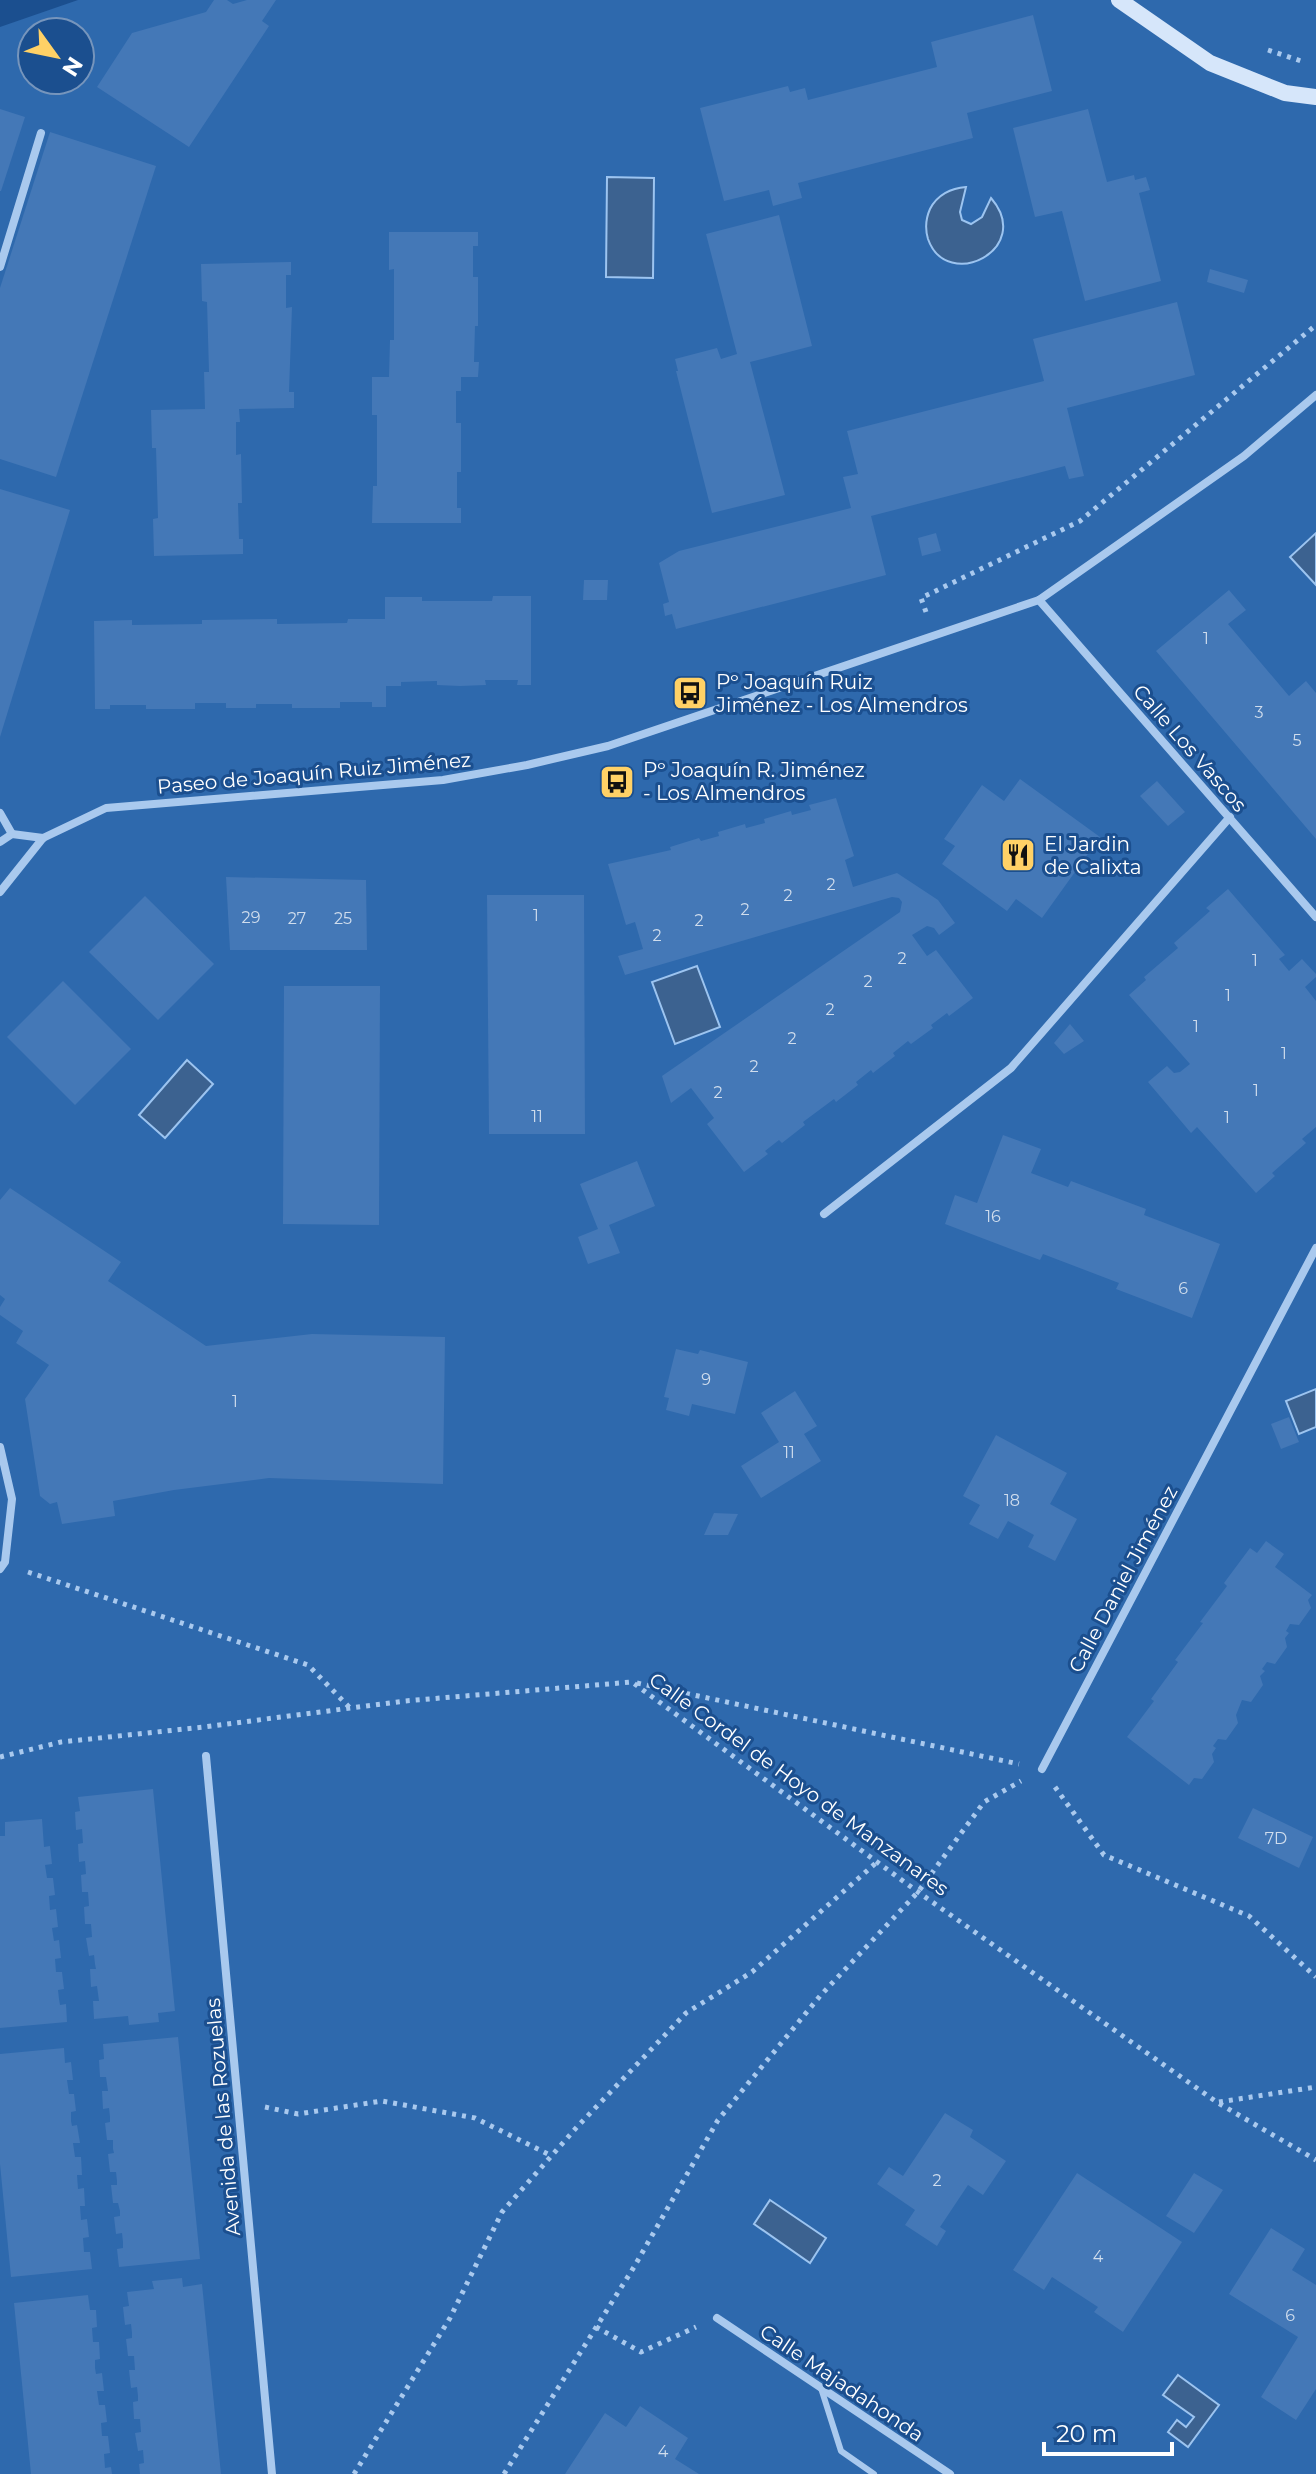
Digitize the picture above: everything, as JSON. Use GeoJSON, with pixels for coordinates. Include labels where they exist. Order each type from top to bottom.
{"type":"FeatureCollection","features":[{"type":"Feature","properties":{"kind":"main road"},"geometry":{"type":"LineString","coordinates":[[1119,0],[1210,63],[1285,93],[1316,97]]}},
{"type":"Feature","properties":{"kind":"street"},"geometry":{"type":"LineString","coordinates":[[0,267],[41,133]]}},
{"type":"Feature","properties":{"kind":"street","name":"Paseo de Joaquín Ruiz Jiménez"},"geometry":{"type":"LineString","coordinates":[[0,892],[43,838],[106,808],[443,780],[527,765],[608,746],[1039,600],[1244,456],[1316,395]]}},
{"type":"Feature","properties":{"kind":"street","name":"Calle Los Vascos"},"geometry":{"type":"LineString","coordinates":[[1039,600],[1316,917]]}},
{"type":"Feature","properties":{"kind":"street"},"geometry":{"type":"LineString","coordinates":[[0,813],[12,834]]}},
{"type":"Feature","properties":{"kind":"street"},"geometry":{"type":"LineString","coordinates":[[824,1214],[1011,1068],[1230,817]]}},
{"type":"Feature","properties":{"kind":"street"},"geometry":{"type":"LineString","coordinates":[[0,842],[12,834],[43,838]]}},
{"type":"Feature","properties":{"kind":"street","name":"Calle Daniel Jiménez"},"geometry":{"type":"LineString","coordinates":[[1042,1769],[1316,1248]]}},
{"type":"Feature","properties":{"kind":"street"},"geometry":{"type":"LineString","coordinates":[[0,1447],[12,1499],[2,1565]]}},
{"type":"Feature","properties":{"kind":"street","name":"Avenida de las Rozuelas"},"geometry":{"type":"LineString","coordinates":[[206,1756],[272,2474]]}},
{"type":"Feature","properties":{"kind":"street","name":"Calle Majadahonda"},"geometry":{"type":"LineString","coordinates":[[717,2318],[950,2474]]}},
{"type":"Feature","properties":{"kind":"lane"},"geometry":{"type":"LineString","coordinates":[[821,2388],[841,2451],[874,2474]]}},
{"type":"Feature","properties":{"kind":"path"},"geometry":{"type":"LineString","coordinates":[[1257,46],[1316,66]]}},
{"type":"Feature","properties":{"kind":"path"},"geometry":{"type":"LineString","coordinates":[[934,634],[921,598],[1080,521],[1316,325]]}},
{"type":"Feature","properties":{"kind":"path"},"geometry":{"type":"LineString","coordinates":[[2,1565],[308,1665],[351,1709]]}},
{"type":"Feature","properties":{"kind":"path"},"geometry":{"type":"LineString","coordinates":[[632,1682],[1042,1769],[1104,1855],[1249,1916],[1316,1977]]}},
{"type":"Feature","properties":{"kind":"path","name":"Calle Cordel de Hoyo de Manzanares"},"geometry":{"type":"LineString","coordinates":[[0,1757],[61,1742],[405,1701],[632,1682],[918,1892],[1218,2103],[1316,2160]]}},
{"type":"Feature","properties":{"kind":"path"},"geometry":{"type":"LineString","coordinates":[[504,2474],[596,2327],[718,2120],[820,1996],[918,1892],[984,1802],[1042,1769]]}},
{"type":"Feature","properties":{"kind":"path"},"geometry":{"type":"LineString","coordinates":[[354,2474],[450,2318],[502,2212],[686,2013],[752,1972],[877,1862]]}},
{"type":"Feature","properties":{"kind":"path"},"geometry":{"type":"LineString","coordinates":[[1218,2103],[1316,2087]]}},
{"type":"Feature","properties":{"kind":"path"},"geometry":{"type":"LineString","coordinates":[[238,2108],[257,2106],[298,2114],[382,2101],[475,2118],[552,2156]]}},
{"type":"Feature","properties":{"kind":"path"},"geometry":{"type":"LineString","coordinates":[[596,2327],[641,2352],[717,2318]]}},
{"type":"Feature","properties":{"kind":"shaded area"},"geometry":{"type":"Polygon","coordinates":[[[78,0],[1316,0],[1316,2474],[0,2474],[0,27],[16,21],[16,96],[96,96],[96,16],[32,16],[78,0]]]}},
{"type":"Feature","properties":{"kind":"shaded area"},"geometry":{"type":"Polygon","coordinates":[[[607,177],[654,178],[653,278],[606,277],[607,177]]]}},
{"type":"Feature","properties":{"kind":"shaded area"},"geometry":{"type":"Polygon","coordinates":[[[966,187],[960,212],[962,220],[971,224],[982,217],[991,198],[1002,217],[1002,234],[995,248],[983,258],[968,263],[952,263],[938,255],[928,239],[927,220],[930,209],[941,196],[966,187]]]}},
{"type":"Feature","properties":{"kind":"shaded area"},"geometry":{"type":"Polygon","coordinates":[[[1316,533],[1316,585],[1290,557],[1316,533]]]}},
{"type":"Feature","properties":{"kind":"shaded area"},"geometry":{"type":"Polygon","coordinates":[[[697,966],[720,1027],[675,1044],[652,982],[697,966]]]}},
{"type":"Feature","properties":{"kind":"shaded area"},"geometry":{"type":"Polygon","coordinates":[[[187,1060],[213,1084],[165,1138],[139,1115],[187,1060]]]}},
{"type":"Feature","properties":{"kind":"shaded area"},"geometry":{"type":"Polygon","coordinates":[[[1316,1389],[1316,1427],[1299,1434],[1286,1401],[1316,1389]]]}},
{"type":"Feature","properties":{"kind":"shaded area"},"geometry":{"type":"Polygon","coordinates":[[[770,2200],[826,2238],[810,2263],[754,2224],[770,2200]]]}},
{"type":"Feature","properties":{"kind":"shaded area"},"geometry":{"type":"Polygon","coordinates":[[[1178,2375],[1219,2405],[1188,2447],[1168,2432],[1177,2420],[1186,2427],[1194,2417],[1163,2395],[1178,2375]]]}},
{"type":"Feature","properties":{"kind":"building"},"geometry":{"type":"Polygon","coordinates":[[[214,0],[227,0],[233,4],[247,0],[276,0],[262,21],[269,26],[189,147],[97,87],[132,33],[206,12],[214,0]]]}},
{"type":"Feature","properties":{"kind":"building"},"geometry":{"type":"Polygon","coordinates":[[[1033,15],[1052,91],[967,113],[973,138],[798,183],[802,198],[773,206],[769,190],[724,201],[700,108],[788,86],[790,92],[805,88],[808,100],[937,67],[931,42],[1033,15]]]}},
{"type":"Feature","properties":{"kind":"building"},"geometry":{"type":"Polygon","coordinates":[[[0,109],[25,117],[1,191],[0,191],[0,109]]]}},
{"type":"Feature","properties":{"kind":"building"},"geometry":{"type":"Polygon","coordinates":[[[1088,109],[1107,182],[1134,175],[1135,180],[1146,177],[1150,190],[1139,193],[1161,281],[1085,301],[1062,211],[1035,217],[1013,128],[1088,109]]]}},
{"type":"Feature","properties":{"kind":"building"},"geometry":{"type":"Polygon","coordinates":[[[50,132],[156,166],[56,477],[0,459],[0,288],[50,132]]]}},
{"type":"Feature","properties":{"kind":"building"},"geometry":{"type":"Polygon","coordinates":[[[779,215],[812,346],[750,362],[785,495],[712,513],[675,359],[717,348],[721,359],[737,354],[706,234],[779,215]]]}},
{"type":"Feature","properties":{"kind":"building"},"geometry":{"type":"Polygon","coordinates":[[[389,232],[478,232],[478,246],[473,246],[473,277],[478,277],[474,362],[479,362],[478,377],[461,377],[461,391],[456,391],[456,423],[461,423],[457,508],[461,508],[461,523],[372,523],[373,486],[377,486],[377,415],[372,415],[372,377],[389,377],[390,340],[394,340],[394,269],[389,270],[389,232]]]}},
{"type":"Feature","properties":{"kind":"building"},"geometry":{"type":"Polygon","coordinates":[[[291,262],[291,275],[286,275],[286,308],[292,307],[289,392],[294,392],[294,408],[239,409],[240,422],[236,422],[236,455],[241,454],[242,503],[238,503],[239,539],[243,539],[243,554],[154,556],[153,519],[158,518],[156,448],[152,448],[151,410],[205,409],[204,372],[209,372],[207,302],[202,301],[201,264],[291,262]]]}},
{"type":"Feature","properties":{"kind":"building"},"geometry":{"type":"Polygon","coordinates":[[[1210,269],[1248,280],[1244,293],[1207,282],[1210,269]]]}},
{"type":"Feature","properties":{"kind":"building"},"geometry":{"type":"Polygon","coordinates":[[[1177,302],[1195,375],[1067,408],[1084,476],[1069,479],[1065,466],[871,516],[886,575],[676,629],[672,614],[665,616],[663,604],[669,602],[659,563],[679,551],[851,508],[843,477],[858,474],[847,431],[1044,381],[1033,339],[1177,302]]]}},
{"type":"Feature","properties":{"kind":"building"},"geometry":{"type":"Polygon","coordinates":[[[0,489],[70,510],[0,737],[0,489]]]}},
{"type":"Feature","properties":{"kind":"building"},"geometry":{"type":"Polygon","coordinates":[[[936,533],[941,551],[922,556],[918,538],[936,533]]]}},
{"type":"Feature","properties":{"kind":"building"},"geometry":{"type":"Polygon","coordinates":[[[584,580],[608,580],[607,600],[583,600],[584,580]]]}},
{"type":"Feature","properties":{"kind":"building"},"geometry":{"type":"Polygon","coordinates":[[[1229,590],[1246,610],[1228,624],[1289,696],[1306,681],[1316,693],[1316,839],[1156,651],[1229,590]]]}},
{"type":"Feature","properties":{"kind":"building"},"geometry":{"type":"Polygon","coordinates":[[[493,596],[531,596],[531,685],[517,685],[518,680],[485,680],[486,685],[460,686],[437,685],[437,681],[401,682],[401,686],[386,686],[386,707],[372,707],[372,702],[340,702],[340,708],[256,704],[256,708],[226,708],[226,703],[195,703],[195,709],[110,705],[110,709],[95,709],[94,621],[132,620],[132,625],[277,619],[277,624],[347,623],[348,619],[385,619],[385,597],[422,597],[422,601],[492,601],[493,596]]]}},
{"type":"Feature","properties":{"kind":"building","name":"El Jardin de Calixta"},"geometry":{"type":"Polygon","coordinates":[[[1020,779],[1100,837],[1042,918],[1016,899],[1007,911],[942,864],[955,846],[944,839],[982,785],[1004,801],[1020,779]]]}},
{"type":"Feature","properties":{"kind":"building"},"geometry":{"type":"Polygon","coordinates":[[[1157,781],[1185,812],[1168,826],[1140,796],[1157,781]]]}},
{"type":"Feature","properties":{"kind":"building"},"geometry":{"type":"Polygon","coordinates":[[[836,798],[854,856],[845,860],[853,887],[897,873],[938,900],[955,923],[939,935],[934,928],[927,926],[912,935],[927,956],[936,950],[973,998],[949,1016],[947,1013],[911,1044],[908,1041],[893,1053],[895,1056],[873,1073],[871,1070],[836,1102],[834,1099],[803,1122],[805,1125],[782,1143],[779,1140],[765,1151],[768,1154],[744,1172],[707,1124],[714,1118],[691,1088],[671,1103],[662,1076],[900,912],[902,902],[892,897],[625,975],[618,956],[643,949],[635,922],[626,925],[608,864],[671,850],[670,847],[699,838],[701,841],[719,836],[718,832],[745,824],[746,828],[765,823],[764,819],[791,811],[792,815],[811,810],[809,805],[836,798]]]}},
{"type":"Feature","properties":{"kind":"building"},"geometry":{"type":"Polygon","coordinates":[[[226,877],[366,880],[367,950],[230,950],[226,877]]]}},
{"type":"Feature","properties":{"kind":"building"},"geometry":{"type":"Polygon","coordinates":[[[1228,889],[1285,955],[1279,959],[1289,971],[1302,959],[1316,974],[1305,987],[1316,1001],[1316,1127],[1302,1139],[1306,1143],[1272,1173],[1275,1176],[1256,1193],[1197,1127],[1191,1133],[1148,1082],[1167,1066],[1174,1073],[1190,1064],[1129,995],[1146,980],[1144,977],[1178,948],[1174,943],[1210,911],[1206,908],[1228,889]]]}},
{"type":"Feature","properties":{"kind":"building"},"geometry":{"type":"Polygon","coordinates":[[[487,895],[584,895],[585,1134],[489,1134],[487,895]]]}},
{"type":"Feature","properties":{"kind":"building"},"geometry":{"type":"Polygon","coordinates":[[[145,896],[214,964],[158,1020],[89,952],[145,896]]]}},
{"type":"Feature","properties":{"kind":"building"},"geometry":{"type":"Polygon","coordinates":[[[63,981],[131,1049],[75,1105],[7,1037],[63,981]]]}},
{"type":"Feature","properties":{"kind":"building"},"geometry":{"type":"Polygon","coordinates":[[[284,986],[380,986],[379,1225],[283,1224],[284,986]]]}},
{"type":"Feature","properties":{"kind":"building"},"geometry":{"type":"Polygon","coordinates":[[[1070,1024],[1084,1041],[1064,1054],[1054,1043],[1070,1024]]]}},
{"type":"Feature","properties":{"kind":"building"},"geometry":{"type":"Polygon","coordinates":[[[1003,1135],[1041,1149],[1031,1173],[1068,1187],[1071,1181],[1146,1209],[1144,1215],[1220,1244],[1192,1318],[1116,1289],[1119,1283],[1043,1254],[1040,1260],[945,1224],[955,1195],[977,1203],[1003,1135]]]}},
{"type":"Feature","properties":{"kind":"building"},"geometry":{"type":"Polygon","coordinates":[[[637,1161],[655,1206],[609,1225],[620,1253],[588,1264],[578,1237],[598,1229],[580,1184],[637,1161]]]}},
{"type":"Feature","properties":{"kind":"building"},"geometry":{"type":"Polygon","coordinates":[[[10,1188],[121,1262],[108,1281],[206,1346],[312,1334],[445,1337],[443,1484],[269,1478],[113,1501],[115,1516],[62,1524],[57,1502],[50,1504],[40,1496],[25,1399],[49,1365],[16,1343],[23,1331],[0,1315],[5,1299],[0,1295],[0,1200],[10,1188]]]}},
{"type":"Feature","properties":{"kind":"building"},"geometry":{"type":"Polygon","coordinates":[[[676,1349],[698,1354],[700,1350],[748,1362],[735,1414],[692,1404],[689,1416],[666,1410],[669,1398],[664,1397],[676,1349]]]}},
{"type":"Feature","properties":{"kind":"building"},"geometry":{"type":"Polygon","coordinates":[[[795,1391],[817,1426],[804,1434],[821,1461],[761,1498],[741,1466],[779,1442],[761,1413],[795,1391]]]}},
{"type":"Feature","properties":{"kind":"building"},"geometry":{"type":"Polygon","coordinates":[[[1289,1417],[1299,1442],[1281,1449],[1271,1424],[1289,1417]]]}},
{"type":"Feature","properties":{"kind":"building"},"geometry":{"type":"Polygon","coordinates":[[[996,1435],[1067,1473],[1050,1504],[1077,1519],[1055,1561],[1028,1547],[1034,1535],[1008,1521],[998,1539],[969,1524],[980,1505],[963,1496],[996,1435]]]}},
{"type":"Feature","properties":{"kind":"building"},"geometry":{"type":"Polygon","coordinates":[[[714,1513],[738,1514],[728,1535],[704,1535],[714,1513]]]}},
{"type":"Feature","properties":{"kind":"building"},"geometry":{"type":"Polygon","coordinates":[[[1266,1541],[1284,1554],[1275,1567],[1312,1595],[1308,1600],[1311,1608],[1299,1625],[1290,1624],[1285,1638],[1287,1647],[1275,1664],[1267,1662],[1262,1669],[1265,1671],[1260,1676],[1263,1685],[1251,1702],[1242,1700],[1236,1715],[1238,1723],[1226,1740],[1218,1739],[1213,1746],[1216,1748],[1212,1754],[1214,1762],[1202,1779],[1194,1778],[1189,1785],[1127,1737],[1154,1701],[1151,1699],[1203,1623],[1200,1622],[1227,1586],[1224,1583],[1250,1548],[1257,1553],[1266,1541]]]}},
{"type":"Feature","properties":{"kind":"building"},"geometry":{"type":"Polygon","coordinates":[[[153,1789],[175,2011],[158,2013],[159,2022],[129,2025],[128,2016],[94,2019],[93,2001],[99,2001],[97,1986],[91,1987],[90,1969],[96,1969],[94,1955],[89,1956],[86,1938],[92,1937],[91,1924],[85,1924],[84,1907],[89,1906],[88,1892],[82,1892],[81,1875],[86,1874],[85,1861],[79,1862],[78,1844],[83,1843],[82,1829],[76,1830],[75,1812],[80,1811],[78,1797],[153,1789]]]}},
{"type":"Feature","properties":{"kind":"building"},"geometry":{"type":"Polygon","coordinates":[[[1253,1808],[1313,1837],[1299,1868],[1238,1838],[1253,1808]]]}},
{"type":"Feature","properties":{"kind":"building"},"geometry":{"type":"Polygon","coordinates":[[[42,1819],[44,1847],[50,1846],[52,1864],[45,1865],[47,1878],[53,1878],[55,1895],[49,1896],[50,1910],[56,1909],[58,1927],[52,1928],[54,1941],[59,1940],[61,1958],[55,1959],[56,1972],[62,1972],[64,1989],[58,1990],[59,1999],[60,2005],[66,2004],[67,2022],[0,2028],[0,1836],[5,1836],[5,1822],[42,1819]]]}},
{"type":"Feature","properties":{"kind":"building"},"geometry":{"type":"Polygon","coordinates":[[[178,2037],[200,2259],[119,2267],[117,2249],[123,2248],[123,2242],[122,2233],[116,2234],[114,2217],[120,2216],[120,2211],[118,2203],[113,2203],[111,2185],[117,2185],[117,2181],[116,2172],[110,2172],[108,2154],[114,2153],[113,2140],[107,2140],[105,2123],[110,2122],[109,2108],[103,2109],[102,2091],[108,2091],[106,2077],[100,2077],[99,2060],[104,2059],[103,2044],[178,2037]]]}},
{"type":"Feature","properties":{"kind":"building"},"geometry":{"type":"Polygon","coordinates":[[[64,2048],[65,2063],[71,2062],[73,2080],[67,2080],[69,2094],[74,2094],[76,2111],[71,2112],[71,2121],[72,2126],[77,2125],[80,2143],[73,2143],[75,2157],[81,2157],[82,2175],[77,2175],[78,2189],[84,2188],[85,2206],[80,2206],[81,2220],[87,2219],[89,2237],[83,2238],[84,2252],[90,2252],[92,2269],[11,2277],[0,2164],[0,2054],[64,2048]]]}},
{"type":"Feature","properties":{"kind":"building"},"geometry":{"type":"Polygon","coordinates":[[[945,2113],[973,2130],[970,2137],[1006,2161],[983,2195],[968,2185],[940,2227],[946,2231],[937,2246],[905,2225],[915,2210],[877,2184],[889,2167],[903,2176],[945,2113]]]}},
{"type":"Feature","properties":{"kind":"building"},"geometry":{"type":"Polygon","coordinates":[[[1077,2173],[1182,2242],[1123,2332],[1094,2312],[1098,2307],[1052,2277],[1044,2290],[1013,2270],[1077,2173]]]}},
{"type":"Feature","properties":{"kind":"building"},"geometry":{"type":"Polygon","coordinates":[[[1194,2173],[1223,2190],[1194,2233],[1166,2216],[1194,2173]]]}},
{"type":"Feature","properties":{"kind":"building"},"geometry":{"type":"Polygon","coordinates":[[[1271,2228],[1305,2249],[1292,2270],[1316,2285],[1316,2389],[1296,2420],[1261,2397],[1298,2337],[1229,2294],[1271,2228]]]}},
{"type":"Feature","properties":{"kind":"building"},"geometry":{"type":"Polygon","coordinates":[[[182,2278],[183,2287],[202,2284],[221,2474],[140,2474],[139,2464],[144,2463],[143,2450],[138,2451],[135,2433],[141,2432],[140,2419],[134,2419],[133,2402],[138,2401],[138,2396],[137,2387],[131,2388],[129,2370],[135,2370],[134,2356],[128,2356],[126,2339],[132,2338],[132,2333],[131,2324],[125,2325],[123,2307],[129,2306],[127,2292],[154,2289],[152,2281],[182,2278]]]}},
{"type":"Feature","properties":{"kind":"building"},"geometry":{"type":"Polygon","coordinates":[[[88,2295],[90,2310],[96,2310],[97,2327],[92,2328],[93,2342],[99,2342],[100,2359],[95,2360],[95,2368],[96,2374],[102,2373],[104,2391],[97,2391],[99,2405],[105,2405],[107,2422],[101,2423],[102,2436],[108,2436],[110,2453],[104,2454],[105,2468],[111,2467],[112,2474],[31,2474],[14,2303],[88,2295]]]}},
{"type":"Feature","properties":{"kind":"building"},"geometry":{"type":"Polygon","coordinates":[[[640,2406],[688,2438],[675,2459],[699,2474],[565,2474],[605,2413],[626,2427],[640,2406]]]}},
{"type":"Feature","properties":{"kind":"place","name":"Pº Joaquín Ruiz Jiménez - Los Almendros"},"geometry":{"type":"Point","coordinates":[690,693]}},
{"type":"Feature","properties":{"kind":"place","name":"Pº Joaquín R. Jiménez - Los Almendros"},"geometry":{"type":"Point","coordinates":[617,782]}},
{"type":"Feature","properties":{"kind":"place","name":"El Jardin de Calixta"},"geometry":{"type":"Point","coordinates":[1018,855]}}]}
